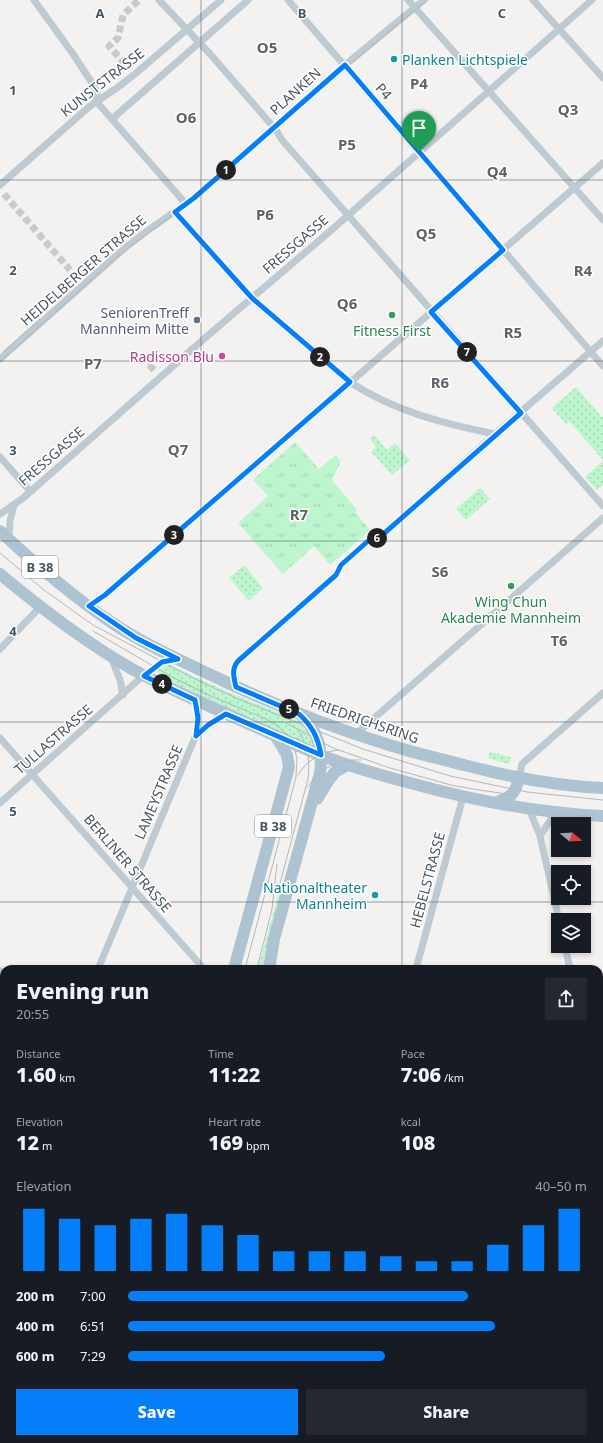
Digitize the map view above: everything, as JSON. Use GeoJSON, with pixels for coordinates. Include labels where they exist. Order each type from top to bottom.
{"type":"FeatureCollection","features":[{"type":"Feature","properties":{"kind":"main road","name":"FRIEDRICHSRING"},"geometry":{"type":"LineString","coordinates":[[0,531],[47,574],[89,606],[136,638],[236,687],[299,714],[356,734],[440,760],[483,771],[519,778],[603,788]]}},
{"type":"Feature","properties":{"kind":"main road","name":"B 38"},"geometry":{"type":"LineString","coordinates":[[0,574],[40,607],[110,656],[144,676],[226,714],[321,755]]}},
{"type":"Feature","properties":{"kind":"main road","name":"B 38"},"geometry":{"type":"LineString","coordinates":[[269,965],[274,939],[320,773],[321,755],[318,741],[313,729],[299,714]]}},
{"type":"Feature","properties":{"kind":"main road","name":"B 38"},"geometry":{"type":"LineString","coordinates":[[235,965],[290,763],[275,735]]}},
{"type":"Feature","properties":{"kind":"main road"},"geometry":{"type":"LineString","coordinates":[[321,755],[347,765],[387,777],[494,804],[555,813],[603,816]]}},
{"type":"Feature","properties":{"kind":"main road"},"geometry":{"type":"LineString","coordinates":[[311,805],[318,798],[335,772],[347,765]]}},
{"type":"Feature","properties":{"kind":"main road"},"geometry":{"type":"LineString","coordinates":[[494,804],[508,799],[513,795],[519,778]]}},
{"type":"Feature","properties":{"kind":"street"},"geometry":{"type":"LineString","coordinates":[[34,0],[74,54],[94,86],[97,93],[96,101],[186,204]]}},
{"type":"Feature","properties":{"kind":"street"},"geometry":{"type":"LineString","coordinates":[[159,0],[274,128],[282,140],[431,312],[603,506]]}},
{"type":"Feature","properties":{"kind":"street","name":"KUNSTSTRASSE"},"geometry":{"type":"LineString","coordinates":[[0,185],[96,101],[118,88],[221,0]]}},
{"type":"Feature","properties":{"kind":"street"},"geometry":{"type":"LineString","coordinates":[[112,120],[248,0]]}},
{"type":"Feature","properties":{"kind":"street","name":"P4"},"geometry":{"type":"LineString","coordinates":[[288,0],[603,366]]}},
{"type":"Feature","properties":{"kind":"street"},"geometry":{"type":"LineString","coordinates":[[408,0],[603,220]]}},
{"type":"Feature","properties":{"kind":"street","name":"PLANKEN"},"geometry":{"type":"LineString","coordinates":[[186,204],[345,65],[424,0]]}},
{"type":"Feature","properties":{"kind":"street"},"geometry":{"type":"LineString","coordinates":[[533,0],[560,28],[603,78]]}},
{"type":"Feature","properties":{"kind":"street","name":"FRESSGASSE"},"geometry":{"type":"LineString","coordinates":[[0,514],[14,505],[592,0]]}},
{"type":"Feature","properties":{"kind":"street"},"geometry":{"type":"LineString","coordinates":[[89,606],[114,587],[603,163]]}},
{"type":"Feature","properties":{"kind":"street","name":"HEIDELBERGER STRASSE"},"geometry":{"type":"LineString","coordinates":[[0,359],[126,247],[142,234],[186,204]]}},
{"type":"Feature","properties":{"kind":"street"},"geometry":{"type":"LineString","coordinates":[[175,212],[252,298],[350,382],[363,390],[399,407],[434,421],[495,434]]}},
{"type":"Feature","properties":{"kind":"street"},"geometry":{"type":"LineString","coordinates":[[236,687],[234,668],[238,661],[336,575],[341,565],[368,541],[380,537],[495,434],[603,341]]}},
{"type":"Feature","properties":{"kind":"street"},"geometry":{"type":"LineString","coordinates":[[0,457],[30,491]]}},
{"type":"Feature","properties":{"kind":"street","name":"FRESSGASSE"},"geometry":{"type":"LineString","coordinates":[[9,540],[10,521],[14,505]]}},
{"type":"Feature","properties":{"kind":"street"},"geometry":{"type":"LineString","coordinates":[[356,734],[603,518]]}},
{"type":"Feature","properties":{"kind":"street"},"geometry":{"type":"LineString","coordinates":[[0,649],[40,607]]}},
{"type":"Feature","properties":{"kind":"street"},"geometry":{"type":"LineString","coordinates":[[110,656],[120,680],[123,695]]}},
{"type":"Feature","properties":{"kind":"street","name":"TULLASTRASSE"},"geometry":{"type":"LineString","coordinates":[[0,803],[144,676],[162,662],[178,659]]}},
{"type":"Feature","properties":{"kind":"street"},"geometry":{"type":"LineString","coordinates":[[519,778],[522,764],[603,693]]}},
{"type":"Feature","properties":{"kind":"street","name":"LAMEYSTRASSE"},"geometry":{"type":"LineString","coordinates":[[100,965],[196,736],[198,718],[195,700]]}},
{"type":"Feature","properties":{"kind":"street","name":"LAMEYSTRASSE"},"geometry":{"type":"LineString","coordinates":[[196,736],[208,725],[226,714]]}},
{"type":"Feature","properties":{"kind":"street","name":"BERLINER STRASSE"},"geometry":{"type":"LineString","coordinates":[[0,738],[200,965]]}},
{"type":"Feature","properties":{"kind":"street","name":"HEBELSTRASSE"},"geometry":{"type":"LineString","coordinates":[[417,965],[463,797]]}},
{"type":"Feature","properties":{"kind":"street"},"geometry":{"type":"LineString","coordinates":[[529,809],[540,836],[557,913]]}},
{"type":"Feature","properties":{"kind":"street"},"geometry":{"type":"LineString","coordinates":[[540,836],[555,813]]}},
{"type":"Feature","properties":{"kind":"street"},"geometry":{"type":"LineString","coordinates":[[567,953],[569,965]]}},
{"type":"Feature","properties":{"kind":"green space"},"geometry":{"type":"Polygon","coordinates":[[[576,387],[602,417],[603,416],[603,460],[569,421],[566,424],[552,408],[576,387]]]}},
{"type":"Feature","properties":{"kind":"green space"},"geometry":{"type":"Polygon","coordinates":[[[374,435],[387,450],[395,443],[410,460],[392,475],[371,452],[376,447],[370,439],[374,435]]]}},
{"type":"Feature","properties":{"kind":"green space"},"geometry":{"type":"Polygon","coordinates":[[[295,442],[319,469],[336,455],[341,461],[332,480],[357,510],[355,512],[370,530],[330,565],[314,546],[283,574],[238,523],[268,496],[253,480],[295,442]]]}},
{"type":"Feature","properties":{"kind":"green space"},"geometry":{"type":"Polygon","coordinates":[[[603,461],[603,485],[597,490],[585,477],[603,461]]]}},
{"type":"Feature","properties":{"kind":"green space"},"geometry":{"type":"Polygon","coordinates":[[[480,488],[490,499],[466,520],[456,509],[480,488]]]}},
{"type":"Feature","properties":{"kind":"green space"},"geometry":{"type":"Polygon","coordinates":[[[244,565],[263,588],[249,601],[229,578],[244,565]]]}},
{"type":"Feature","properties":{"kind":"green space"},"geometry":{"type":"Polygon","coordinates":[[[167,664],[296,720],[307,731],[314,747],[313,748],[160,677],[158,671],[167,664]]]}},
{"type":"Feature","properties":{"kind":"green space"},"geometry":{"type":"Polygon","coordinates":[[[490,752],[511,757],[509,764],[488,758],[490,752]]]}},
{"type":"Feature","properties":{"kind":"green space"},"geometry":{"type":"Polygon","coordinates":[[[279,891],[282,892],[263,965],[259,965],[279,891]]]}},
{"type":"Feature","properties":{"kind":"tunnel"},"geometry":{"type":"LineString","coordinates":[[125,64],[109,46],[118,38],[123,15],[139,0]]}},
{"type":"Feature","properties":{"kind":"tunnel"},"geometry":{"type":"LineString","coordinates":[[4,194],[70,270]]}},
{"type":"Feature","properties":{"kind":"tunnel"},"geometry":{"type":"LineString","coordinates":[[154,358],[151,367],[154,370]]}},
{"type":"Feature","properties":{"kind":"tram line"},"geometry":{"type":"LineString","coordinates":[[0,362],[118,256],[186,206],[235,166],[347,67],[427,0]]}},
{"type":"Feature","properties":{"kind":"tram line"},"geometry":{"type":"LineString","coordinates":[[279,120],[319,84]]}},
{"type":"Feature","properties":{"kind":"tram line"},"geometry":{"type":"LineString","coordinates":[[4,351],[40,319]]}},
{"type":"Feature","properties":{"kind":"tram line"},"geometry":{"type":"LineString","coordinates":[[0,553],[44,590],[93,625],[195,679],[236,698],[363,749],[450,776],[527,792],[603,800]]}},
{"type":"Feature","properties":{"kind":"tram line"},"geometry":{"type":"LineString","coordinates":[[93,631],[172,677],[211,696],[266,719],[278,726],[289,736],[293,744],[297,758],[296,777],[246,965]]}},
{"type":"Feature","properties":{"kind":"tram line"},"geometry":{"type":"LineString","coordinates":[[286,723],[333,748],[390,768],[451,785],[513,795]]}},
{"type":"Feature","properties":{"kind":"tram line"},"geometry":{"type":"LineString","coordinates":[[280,883],[308,779],[309,766],[307,748],[298,731]]}},
{"type":"Feature","properties":{"kind":"tram line"},"geometry":{"type":"LineString","coordinates":[[298,775],[310,761],[320,755],[338,750]]}},
{"type":"Feature","properties":{"kind":"tram line"},"geometry":{"type":"LineString","coordinates":[[308,787],[318,775],[330,766],[345,761],[361,760]]}},
{"type":"Feature","properties":{"kind":"tram line"},"geometry":{"type":"LineString","coordinates":[[258,965],[272,909],[277,864]]}},
{"type":"Feature","properties":{"kind":"place","name":"Planken Lichtspiele"},"geometry":{"type":"Point","coordinates":[394,59]}},
{"type":"Feature","properties":{"kind":"place","name":"Fitness First"},"geometry":{"type":"Point","coordinates":[392,315]}},
{"type":"Feature","properties":{"kind":"place","name":"SeniorenTreff Mannheim Mitte"},"geometry":{"type":"Point","coordinates":[197,320]}},
{"type":"Feature","properties":{"kind":"place","name":"Radisson Blu"},"geometry":{"type":"Point","coordinates":[222,356]}},
{"type":"Feature","properties":{"kind":"place","name":"Wing Chun Akademie Mannheim"},"geometry":{"type":"Point","coordinates":[511,586]}},
{"type":"Feature","properties":{"kind":"place","name":"Nationaltheater Mannheim"},"geometry":{"type":"Point","coordinates":[375,895]}},
{"type":"Feature","properties":{"kind":"district","name":"O5"},"geometry":{"type":"Point","coordinates":[267,47]}},
{"type":"Feature","properties":{"kind":"district","name":"P4"},"geometry":{"type":"Point","coordinates":[419,83]}},
{"type":"Feature","properties":{"kind":"district","name":"Q3"},"geometry":{"type":"Point","coordinates":[568,109]}},
{"type":"Feature","properties":{"kind":"district","name":"O6"},"geometry":{"type":"Point","coordinates":[186,117]}},
{"type":"Feature","properties":{"kind":"district","name":"P5"},"geometry":{"type":"Point","coordinates":[347,144]}},
{"type":"Feature","properties":{"kind":"district","name":"Q4"},"geometry":{"type":"Point","coordinates":[497,171]}},
{"type":"Feature","properties":{"kind":"district","name":"P6"},"geometry":{"type":"Point","coordinates":[265,214]}},
{"type":"Feature","properties":{"kind":"district","name":"Q5"},"geometry":{"type":"Point","coordinates":[426,233]}},
{"type":"Feature","properties":{"kind":"district","name":"R4"},"geometry":{"type":"Point","coordinates":[583,270]}},
{"type":"Feature","properties":{"kind":"district","name":"Q6"},"geometry":{"type":"Point","coordinates":[347,303]}},
{"type":"Feature","properties":{"kind":"district","name":"R5"},"geometry":{"type":"Point","coordinates":[513,332]}},
{"type":"Feature","properties":{"kind":"district","name":"P7"},"geometry":{"type":"Point","coordinates":[93,363]}},
{"type":"Feature","properties":{"kind":"district","name":"R6"},"geometry":{"type":"Point","coordinates":[440,382]}},
{"type":"Feature","properties":{"kind":"district","name":"Q7"},"geometry":{"type":"Point","coordinates":[178,449]}},
{"type":"Feature","properties":{"kind":"district","name":"R7"},"geometry":{"type":"Point","coordinates":[299,514]}},
{"type":"Feature","properties":{"kind":"district","name":"S6"},"geometry":{"type":"Point","coordinates":[440,571]}},
{"type":"Feature","properties":{"kind":"district","name":"T6"},"geometry":{"type":"Point","coordinates":[559,640]}},
{"type":"Feature","properties":{"kind":"route"},"geometry":{"type":"LineString","coordinates":[[345,65],[419,152],[503,250],[431,312],[521,413],[495,434],[380,537],[368,541],[341,565],[336,575],[234,666],[233,671],[236,687],[299,714],[308,721],[318,741],[321,755],[226,714],[208,725],[196,736],[198,718],[195,700],[144,676],[162,662],[178,659],[136,638],[89,606],[105,595],[350,382],[252,298],[175,212],[194,198],[345,65]]}}]}
